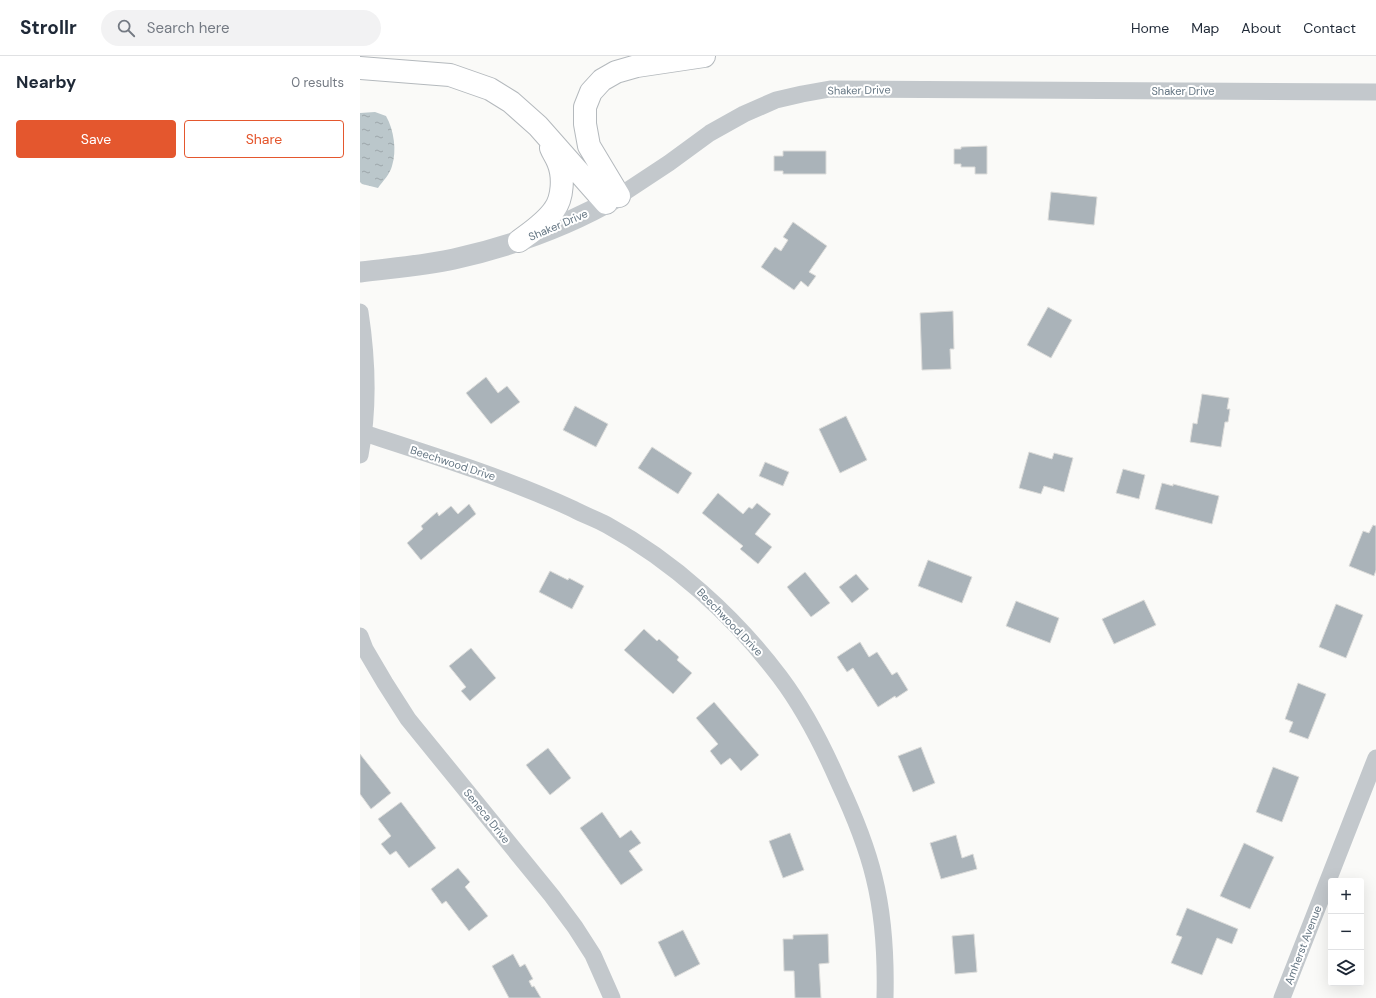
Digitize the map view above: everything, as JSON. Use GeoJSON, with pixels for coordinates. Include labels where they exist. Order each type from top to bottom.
{"type":"FeatureCollection","features":[{"type":"Feature","properties":{"kind":"highway"},"geometry":{"type":"LineString","coordinates":[[613,200],[590,146],[585,124],[586,107],[591,92],[602,80],[616,72],[637,66],[704,56]]}},
{"type":"Feature","properties":{"kind":"highway"},"geometry":{"type":"LineString","coordinates":[[360,68],[450,75],[490,89],[511,102],[538,126],[613,200]]}},
{"type":"Feature","properties":{"kind":"highway"},"geometry":{"type":"LineString","coordinates":[[519,241],[544,221],[555,209],[560,195],[562,179],[559,163],[538,126]]}},
{"type":"Feature","properties":{"kind":"street","name":"Shaker Drive"},"geometry":{"type":"LineString","coordinates":[[360,272],[453,260],[545,233],[613,200],[669,163],[710,133],[744,114],[776,100],[830,89],[1376,92]]}},
{"type":"Feature","properties":{"kind":"street"},"geometry":{"type":"LineString","coordinates":[[360,312],[365,375],[364,433],[360,455]]}},
{"type":"Feature","properties":{"kind":"street","name":"Beechwood Drive"},"geometry":{"type":"LineString","coordinates":[[364,433],[506,480],[608,525],[686,577],[755,646],[780,678],[804,713],[846,796],[864,841],[874,878],[882,922],[886,961],[885,998]]}},
{"type":"Feature","properties":{"kind":"street","name":"Seneca Drive"},"geometry":{"type":"LineString","coordinates":[[360,636],[365,649],[408,719],[552,896],[575,927],[593,955],[612,998]]}},
{"type":"Feature","properties":{"kind":"street","name":"Amherst Avenue"},"geometry":{"type":"LineString","coordinates":[[1282,998],[1376,758]]}},
{"type":"Feature","properties":{"kind":"water"},"geometry":{"type":"Polygon","coordinates":[[[375,112],[386,116],[394,141],[394,160],[391,169],[378,188],[362,184],[360,182],[360,113],[375,112]]]}},
{"type":"Feature","properties":{"kind":"building"},"geometry":{"type":"Polygon","coordinates":[[[987,146],[987,174],[975,174],[975,167],[961,167],[961,164],[954,164],[954,149],[961,149],[961,147],[987,146]]]}},
{"type":"Feature","properties":{"kind":"building"},"geometry":{"type":"Polygon","coordinates":[[[783,151],[826,151],[826,174],[783,174],[783,171],[774,171],[774,156],[783,156],[783,151]]]}},
{"type":"Feature","properties":{"kind":"building"},"geometry":{"type":"Polygon","coordinates":[[[1051,192],[1097,197],[1094,225],[1048,220],[1051,192]]]}},
{"type":"Feature","properties":{"kind":"building"},"geometry":{"type":"Polygon","coordinates":[[[793,222],[827,246],[809,272],[816,276],[808,287],[801,281],[794,290],[761,267],[775,247],[781,251],[788,240],[783,237],[793,222]]]}},
{"type":"Feature","properties":{"kind":"building"},"geometry":{"type":"Polygon","coordinates":[[[1048,307],[1072,320],[1051,358],[1027,345],[1048,307]]]}},
{"type":"Feature","properties":{"kind":"building"},"geometry":{"type":"Polygon","coordinates":[[[953,311],[954,349],[950,349],[951,369],[922,370],[920,313],[953,311]]]}},
{"type":"Feature","properties":{"kind":"building"},"geometry":{"type":"Polygon","coordinates":[[[486,377],[498,393],[507,386],[520,402],[491,424],[466,393],[486,377]]]}},
{"type":"Feature","properties":{"kind":"building"},"geometry":{"type":"Polygon","coordinates":[[[1202,394],[1229,398],[1227,409],[1230,409],[1228,422],[1225,422],[1221,447],[1190,442],[1193,423],[1197,424],[1202,394]]]}},
{"type":"Feature","properties":{"kind":"building"},"geometry":{"type":"Polygon","coordinates":[[[575,406],[608,424],[596,447],[563,430],[575,406]]]}},
{"type":"Feature","properties":{"kind":"building"},"geometry":{"type":"Polygon","coordinates":[[[846,416],[867,460],[840,473],[819,429],[846,416]]]}},
{"type":"Feature","properties":{"kind":"building"},"geometry":{"type":"Polygon","coordinates":[[[652,447],[692,473],[678,494],[638,468],[652,447]]]}},
{"type":"Feature","properties":{"kind":"building"},"geometry":{"type":"Polygon","coordinates":[[[1029,452],[1052,459],[1054,453],[1073,458],[1064,492],[1044,486],[1041,494],[1019,488],[1029,452]]]}},
{"type":"Feature","properties":{"kind":"building"},"geometry":{"type":"Polygon","coordinates":[[[765,462],[789,472],[783,486],[759,476],[765,462]]]}},
{"type":"Feature","properties":{"kind":"building"},"geometry":{"type":"Polygon","coordinates":[[[1123,469],[1145,475],[1139,499],[1116,493],[1123,469]]]}},
{"type":"Feature","properties":{"kind":"building"},"geometry":{"type":"Polygon","coordinates":[[[1162,483],[1173,486],[1173,484],[1219,496],[1212,524],[1155,509],[1162,483]]]}},
{"type":"Feature","properties":{"kind":"building"},"geometry":{"type":"Polygon","coordinates":[[[718,493],[743,514],[749,507],[752,509],[757,503],[771,514],[755,534],[772,547],[758,564],[740,549],[743,546],[702,513],[718,493]]]}},
{"type":"Feature","properties":{"kind":"building"},"geometry":{"type":"Polygon","coordinates":[[[469,504],[476,514],[421,560],[407,543],[423,529],[421,526],[437,512],[439,516],[451,506],[458,514],[469,504]]]}},
{"type":"Feature","properties":{"kind":"building"},"geometry":{"type":"Polygon","coordinates":[[[1373,525],[1376,526],[1376,570],[1374,576],[1349,566],[1363,531],[1369,533],[1373,525]]]}},
{"type":"Feature","properties":{"kind":"building"},"geometry":{"type":"Polygon","coordinates":[[[928,560],[972,577],[962,603],[918,586],[928,560]]]}},
{"type":"Feature","properties":{"kind":"building"},"geometry":{"type":"Polygon","coordinates":[[[550,571],[568,580],[569,578],[584,586],[572,609],[539,592],[550,571]]]}},
{"type":"Feature","properties":{"kind":"building"},"geometry":{"type":"Polygon","coordinates":[[[805,572],[830,603],[811,617],[787,587],[805,572]]]}},
{"type":"Feature","properties":{"kind":"building"},"geometry":{"type":"Polygon","coordinates":[[[856,574],[869,589],[852,603],[839,587],[856,574]]]}},
{"type":"Feature","properties":{"kind":"building"},"geometry":{"type":"Polygon","coordinates":[[[1144,600],[1156,625],[1114,644],[1102,619],[1144,600]]]}},
{"type":"Feature","properties":{"kind":"building"},"geometry":{"type":"Polygon","coordinates":[[[1016,601],[1059,618],[1050,643],[1006,626],[1016,601]]]}},
{"type":"Feature","properties":{"kind":"building"},"geometry":{"type":"Polygon","coordinates":[[[1336,604],[1363,615],[1346,658],[1319,647],[1336,604]]]}},
{"type":"Feature","properties":{"kind":"building"},"geometry":{"type":"Polygon","coordinates":[[[644,629],[657,641],[659,639],[679,657],[677,660],[692,673],[673,694],[624,650],[644,629]]]}},
{"type":"Feature","properties":{"kind":"building"},"geometry":{"type":"Polygon","coordinates":[[[860,642],[869,657],[877,652],[892,675],[897,672],[908,690],[878,707],[853,668],[847,672],[837,657],[860,642]]]}},
{"type":"Feature","properties":{"kind":"building"},"geometry":{"type":"Polygon","coordinates":[[[471,648],[496,678],[470,701],[461,691],[466,687],[449,666],[471,648]]]}},
{"type":"Feature","properties":{"kind":"building"},"geometry":{"type":"Polygon","coordinates":[[[1298,683],[1326,694],[1308,739],[1289,732],[1293,722],[1285,719],[1298,683]]]}},
{"type":"Feature","properties":{"kind":"building"},"geometry":{"type":"Polygon","coordinates":[[[714,702],[759,755],[741,771],[730,758],[721,765],[710,751],[718,744],[696,718],[714,702]]]}},
{"type":"Feature","properties":{"kind":"building"},"geometry":{"type":"Polygon","coordinates":[[[921,747],[935,783],[913,792],[898,756],[921,747]]]}},
{"type":"Feature","properties":{"kind":"building"},"geometry":{"type":"Polygon","coordinates":[[[548,748],[571,778],[550,795],[526,765],[548,748]]]}},
{"type":"Feature","properties":{"kind":"building"},"geometry":{"type":"Polygon","coordinates":[[[360,754],[391,793],[371,809],[360,794],[360,754]]]}},
{"type":"Feature","properties":{"kind":"building"},"geometry":{"type":"Polygon","coordinates":[[[1273,767],[1299,777],[1282,822],[1256,812],[1273,767]]]}},
{"type":"Feature","properties":{"kind":"building"},"geometry":{"type":"Polygon","coordinates":[[[401,802],[436,848],[409,868],[396,851],[390,855],[381,844],[391,836],[378,819],[401,802]]]}},
{"type":"Feature","properties":{"kind":"building"},"geometry":{"type":"Polygon","coordinates":[[[602,812],[620,838],[631,830],[641,843],[629,851],[643,870],[621,885],[580,828],[602,812]]]}},
{"type":"Feature","properties":{"kind":"building"},"geometry":{"type":"Polygon","coordinates":[[[790,833],[804,870],[783,878],[769,841],[790,833]]]}},
{"type":"Feature","properties":{"kind":"building"},"geometry":{"type":"Polygon","coordinates":[[[956,835],[962,858],[973,854],[977,869],[941,879],[930,843],[956,835]]]}},
{"type":"Feature","properties":{"kind":"building"},"geometry":{"type":"Polygon","coordinates":[[[1244,843],[1274,857],[1250,909],[1220,896],[1244,843]]]}},
{"type":"Feature","properties":{"kind":"building"},"geometry":{"type":"Polygon","coordinates":[[[458,868],[470,882],[465,887],[488,916],[469,931],[446,901],[442,904],[431,889],[458,868]]]}},
{"type":"Feature","properties":{"kind":"building"},"geometry":{"type":"Polygon","coordinates":[[[1187,908],[1238,929],[1232,944],[1217,938],[1202,975],[1171,963],[1182,937],[1176,935],[1187,908]]]}},
{"type":"Feature","properties":{"kind":"building"},"geometry":{"type":"Polygon","coordinates":[[[683,930],[700,964],[675,977],[658,942],[683,930]]]}},
{"type":"Feature","properties":{"kind":"building"},"geometry":{"type":"Polygon","coordinates":[[[828,934],[829,963],[819,964],[821,998],[795,998],[794,971],[784,971],[783,939],[793,939],[793,935],[828,934]]]}},
{"type":"Feature","properties":{"kind":"building"},"geometry":{"type":"Polygon","coordinates":[[[974,934],[977,972],[955,974],[952,936],[974,934]]]}},
{"type":"Feature","properties":{"kind":"building"},"geometry":{"type":"Polygon","coordinates":[[[513,954],[520,967],[525,964],[533,979],[529,981],[532,987],[534,986],[541,998],[509,998],[492,966],[513,954]]]}}]}
